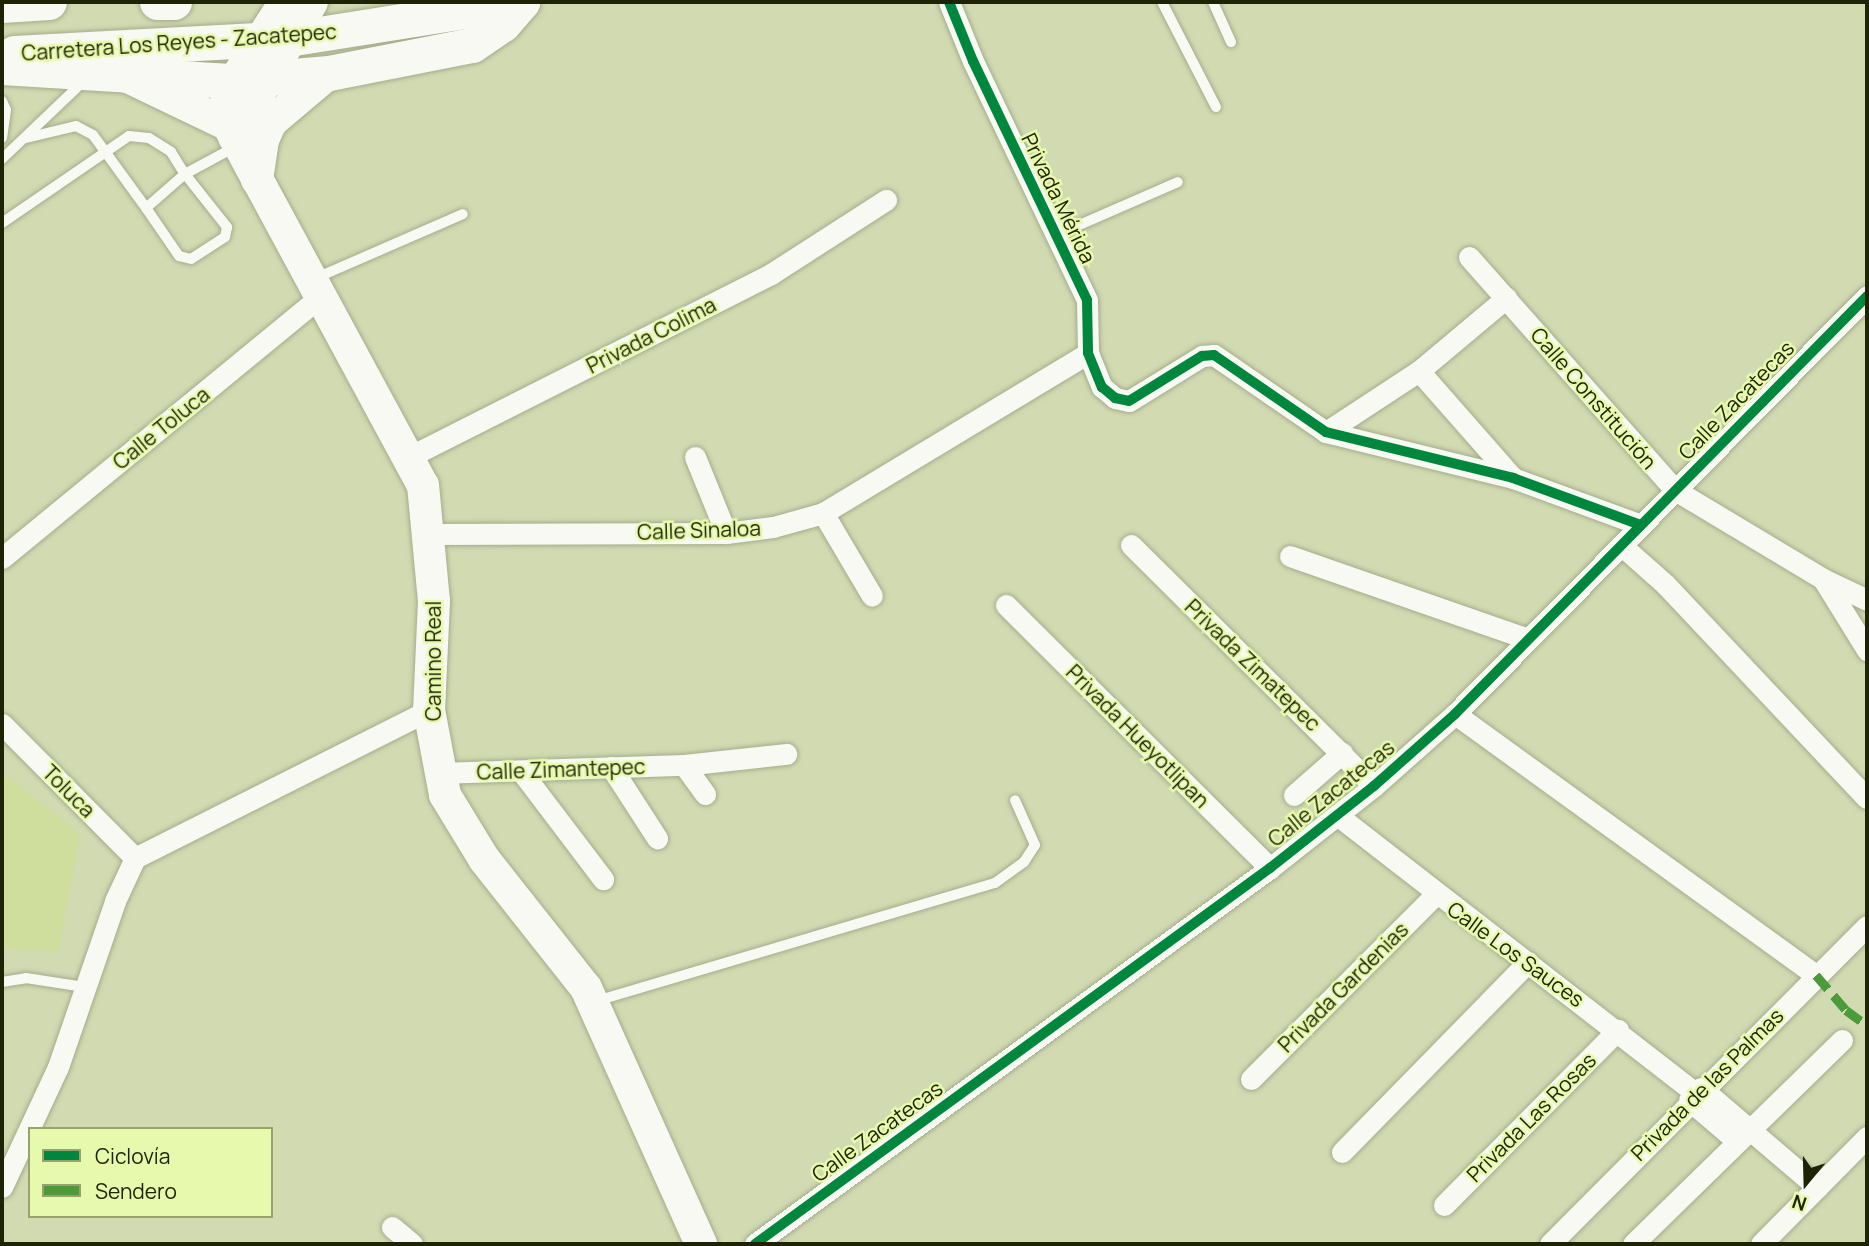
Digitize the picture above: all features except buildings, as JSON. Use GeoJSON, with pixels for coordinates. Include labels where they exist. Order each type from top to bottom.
{"type":"FeatureCollection","features":[{"type":"Feature","properties":{"kind":"main road"},"geometry":{"type":"LineString","coordinates":[[2,5],[49,2]]}},
{"type":"Feature","properties":{"kind":"main road","name":"Carretera Los Reyes - Zacatepec"},"geometry":{"type":"LineString","coordinates":[[157,2],[174,2]]}},
{"type":"Feature","properties":{"kind":"main road"},"geometry":{"type":"LineString","coordinates":[[249,80],[259,40],[285,2]]}},
{"type":"Feature","properties":{"kind":"main road"},"geometry":{"type":"LineString","coordinates":[[233,136],[225,106],[294,38],[312,2]]}},
{"type":"Feature","properties":{"kind":"main road"},"geometry":{"type":"LineString","coordinates":[[2,67],[89,76],[249,80],[328,73],[472,45],[503,24],[522,2]]}},
{"type":"Feature","properties":{"kind":"main road","name":"Carretera Los Reyes - Zacatepec"},"geometry":{"type":"LineString","coordinates":[[2,55],[294,38],[522,2]]}},
{"type":"Feature","properties":{"kind":"main road"},"geometry":{"type":"LineString","coordinates":[[257,180],[262,140],[271,122],[328,73]]}},
{"type":"Feature","properties":{"kind":"main road"},"geometry":{"type":"LineString","coordinates":[[128,77],[233,136]]}},
{"type":"Feature","properties":{"kind":"main road","name":"Camino Real"},"geometry":{"type":"LineString","coordinates":[[233,136],[423,485],[431,534],[434,601],[429,710],[445,795],[484,859],[555,944],[593,1002],[701,1244]]}},
{"type":"Feature","properties":{"kind":"street","name":"Privada Mérida"},"geometry":{"type":"LineString","coordinates":[[949,2],[1054,236],[1087,299],[1088,353],[1102,387],[1115,398],[1129,401],[1202,356],[1214,355],[1326,432]]}},
{"type":"Feature","properties":{"kind":"street","name":"Privada Colima"},"geometry":{"type":"LineString","coordinates":[[410,457],[771,274],[886,200]]}},
{"type":"Feature","properties":{"kind":"street","name":"Calle Constitución"},"geometry":{"type":"LineString","coordinates":[[1469,257],[1675,490],[1823,579],[1867,600]]}},
{"type":"Feature","properties":{"kind":"street","name":"Calle Toluca"},"geometry":{"type":"LineString","coordinates":[[2,558],[315,289]]}},
{"type":"Feature","properties":{"kind":"street","name":"Calle Zacatecas"},"geometry":{"type":"LineString","coordinates":[[755,1244],[1270,867],[1374,786],[1455,714],[1867,296]]}},
{"type":"Feature","properties":{"kind":"street"},"geometry":{"type":"LineString","coordinates":[[1326,432],[1419,371],[1506,298]]}},
{"type":"Feature","properties":{"kind":"street","name":"Calle Sinaloa"},"geometry":{"type":"LineString","coordinates":[[431,534],[726,533],[773,527],[823,513],[1088,353]]}},
{"type":"Feature","properties":{"kind":"street"},"geometry":{"type":"LineString","coordinates":[[1419,371],[1513,478]]}},
{"type":"Feature","properties":{"kind":"street"},"geometry":{"type":"LineString","coordinates":[[1326,432],[1513,478],[1641,525]]}},
{"type":"Feature","properties":{"kind":"street"},"geometry":{"type":"LineString","coordinates":[[695,457],[726,533]]}},
{"type":"Feature","properties":{"kind":"street"},"geometry":{"type":"LineString","coordinates":[[823,513],[872,596]]}},
{"type":"Feature","properties":{"kind":"street","name":"Privada Zimatepec"},"geometry":{"type":"LineString","coordinates":[[1131,545],[1374,786]]}},
{"type":"Feature","properties":{"kind":"street"},"geometry":{"type":"LineString","coordinates":[[1621,545],[1665,584],[1867,798]]}},
{"type":"Feature","properties":{"kind":"street"},"geometry":{"type":"LineString","coordinates":[[1290,556],[1528,639]]}},
{"type":"Feature","properties":{"kind":"street"},"geometry":{"type":"LineString","coordinates":[[1823,579],[1867,650]]}},
{"type":"Feature","properties":{"kind":"street","name":"Privada Hueyotlipan"},"geometry":{"type":"LineString","coordinates":[[1006,605],[1270,867]]}},
{"type":"Feature","properties":{"kind":"street"},"geometry":{"type":"LineString","coordinates":[[30,1127],[58,1067],[84,987],[135,858],[429,710]]}},
{"type":"Feature","properties":{"kind":"street"},"geometry":{"type":"LineString","coordinates":[[1455,714],[1816,975]]}},
{"type":"Feature","properties":{"kind":"street","name":"Toluca"},"geometry":{"type":"LineString","coordinates":[[2,724],[135,858]]}},
{"type":"Feature","properties":{"kind":"street"},"geometry":{"type":"LineString","coordinates":[[1294,795],[1342,753]]}},
{"type":"Feature","properties":{"kind":"street","name":"Calle Zimantepec"},"geometry":{"type":"LineString","coordinates":[[439,773],[684,765],[786,754]]}},
{"type":"Feature","properties":{"kind":"street"},"geometry":{"type":"LineString","coordinates":[[684,765],[705,794]]}},
{"type":"Feature","properties":{"kind":"street"},"geometry":{"type":"LineString","coordinates":[[611,767],[657,838]]}},
{"type":"Feature","properties":{"kind":"street"},"geometry":{"type":"LineString","coordinates":[[520,771],[603,879]]}},
{"type":"Feature","properties":{"kind":"street","name":"Calle Los Sauces"},"geometry":{"type":"LineString","coordinates":[[1337,815],[1434,895],[1618,1030],[1743,1135],[1817,1187]]}},
{"type":"Feature","properties":{"kind":"street","name":"Privada Gardenias"},"geometry":{"type":"LineString","coordinates":[[1251,1079],[1434,895]]}},
{"type":"Feature","properties":{"kind":"street","name":"Privada de las Palmas"},"geometry":{"type":"LineString","coordinates":[[1550,1244],[1695,1094],[1867,926]]}},
{"type":"Feature","properties":{"kind":"street"},"geometry":{"type":"LineString","coordinates":[[1342,1152],[1528,962]]}},
{"type":"Feature","properties":{"kind":"street","name":"Privada Las Rosas"},"geometry":{"type":"LineString","coordinates":[[1444,1205],[1618,1030]]}},
{"type":"Feature","properties":{"kind":"street"},"geometry":{"type":"LineString","coordinates":[[1633,1244],[1842,1040]]}},
{"type":"Feature","properties":{"kind":"street"},"geometry":{"type":"LineString","coordinates":[[2,1187],[28,1131]]}},
{"type":"Feature","properties":{"kind":"street"},"geometry":{"type":"LineString","coordinates":[[1761,1244],[1867,1137]]}},
{"type":"Feature","properties":{"kind":"street"},"geometry":{"type":"LineString","coordinates":[[392,1227],[412,1244]]}},
{"type":"Feature","properties":{"kind":"lane"},"geometry":{"type":"LineString","coordinates":[[1162,2],[1216,107]]}},
{"type":"Feature","properties":{"kind":"lane"},"geometry":{"type":"LineString","coordinates":[[1213,2],[1231,42]]}},
{"type":"Feature","properties":{"kind":"lane"},"geometry":{"type":"LineString","coordinates":[[2,159],[89,76]]}},
{"type":"Feature","properties":{"kind":"lane"},"geometry":{"type":"LineString","coordinates":[[2,102],[6,110],[2,138]]}},
{"type":"Feature","properties":{"kind":"lane"},"geometry":{"type":"LineString","coordinates":[[2,223],[103,152],[130,136],[149,138],[172,152],[185,174],[227,227],[225,237],[185,260],[103,152],[93,135],[76,126],[26,138]]}},
{"type":"Feature","properties":{"kind":"lane"},"geometry":{"type":"LineString","coordinates":[[146,208],[233,136]]}},
{"type":"Feature","properties":{"kind":"lane"},"geometry":{"type":"LineString","coordinates":[[1054,236],[1178,182]]}},
{"type":"Feature","properties":{"kind":"lane"},"geometry":{"type":"LineString","coordinates":[[315,289],[463,214]]}},
{"type":"Feature","properties":{"kind":"lane"},"geometry":{"type":"LineString","coordinates":[[593,1002],[995,883],[1024,862],[1035,845],[1015,800]]}},
{"type":"Feature","properties":{"kind":"lane"},"geometry":{"type":"LineString","coordinates":[[2,982],[26,978],[84,987]]}},
{"type":"Feature","properties":{"kind":"shaded area"},"geometry":{"type":"Polygon","coordinates":[[[2,773],[80,834],[58,952],[2,948],[2,773]]]}},
{"type":"Feature","properties":{"kind":"marked path"},"geometry":{"type":"LineString","coordinates":[[1816,975],[1846,1010],[1867,1025]]}},
{"type":"Feature","properties":{"kind":"cycle path"},"geometry":{"type":"LineString","coordinates":[[949,2],[973,61],[1087,300],[1088,353],[1102,387],[1115,398],[1129,401],[1202,356],[1214,355],[1326,432],[1513,478],[1641,525]]}},
{"type":"Feature","properties":{"kind":"cycle path"},"geometry":{"type":"LineString","coordinates":[[755,1244],[1270,868],[1374,786],[1455,714],[1867,296]]}}]}
